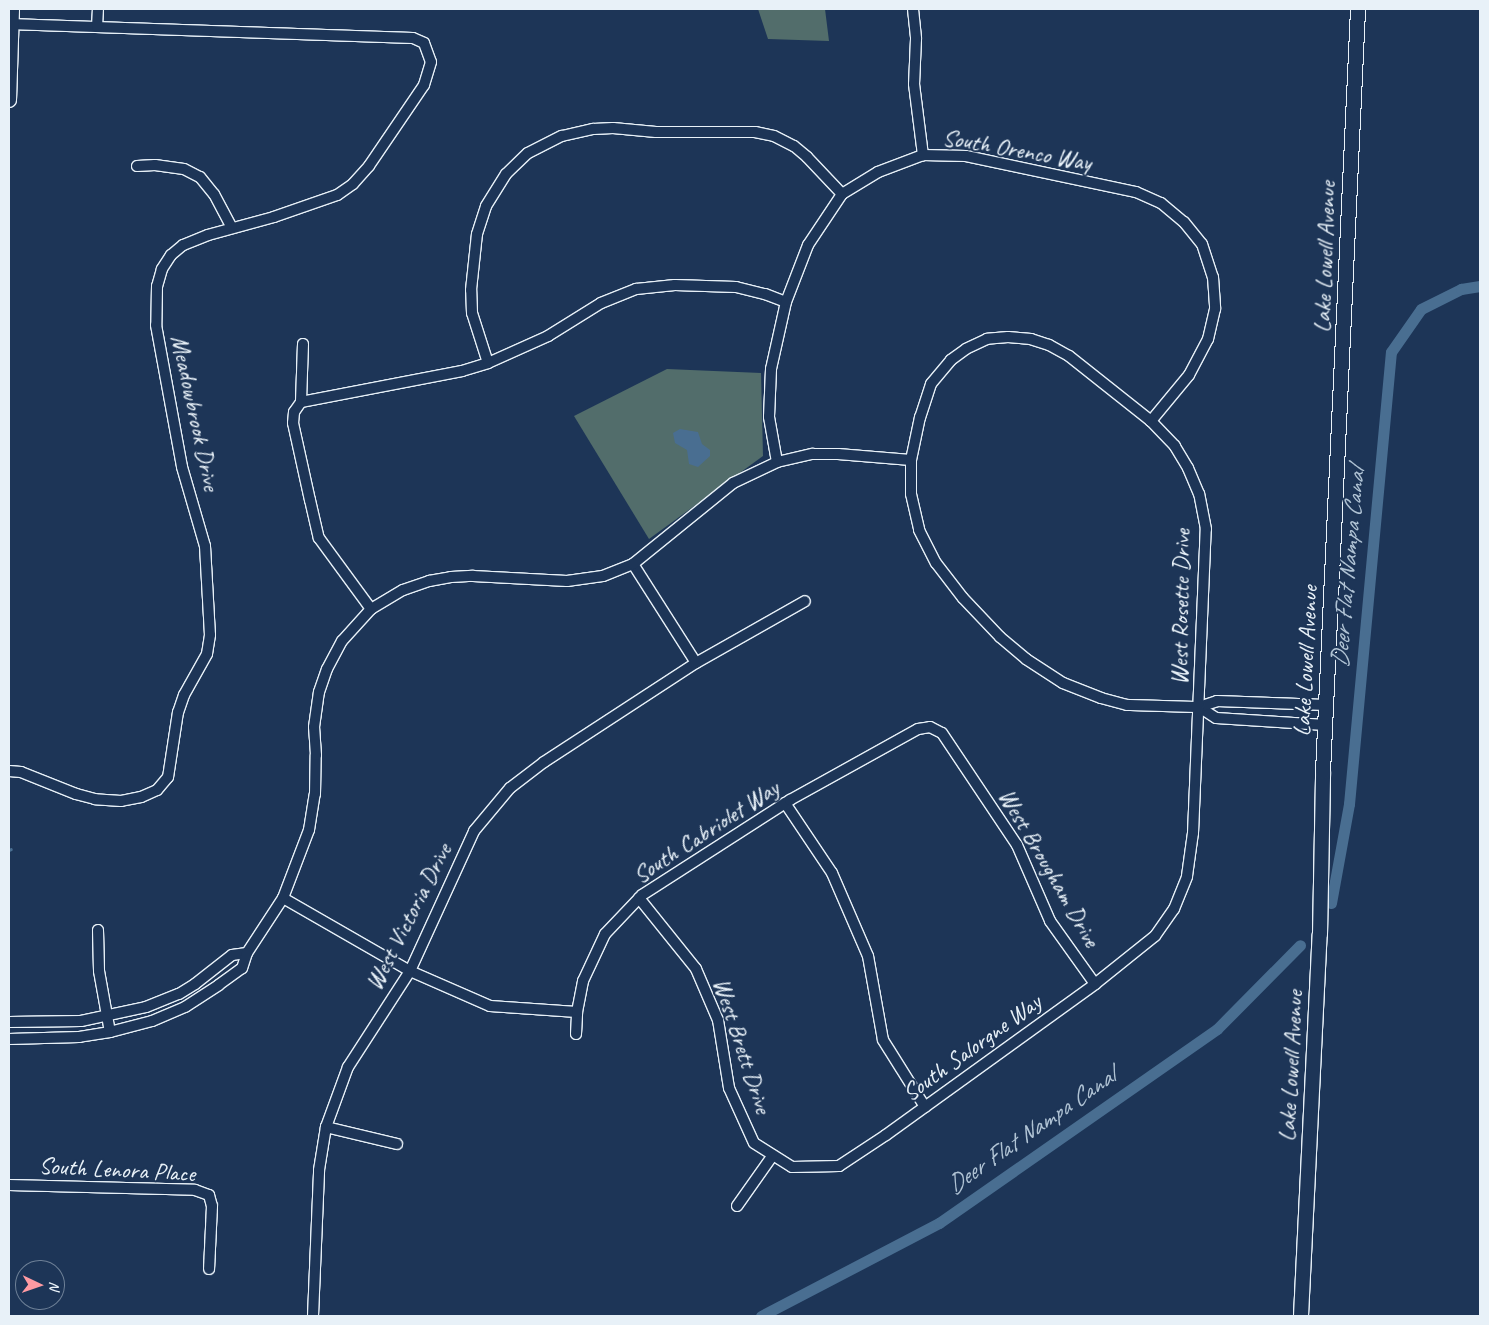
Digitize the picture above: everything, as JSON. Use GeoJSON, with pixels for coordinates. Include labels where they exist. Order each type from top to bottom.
{"type":"FeatureCollection","features":[{"type":"Feature","properties":{"kind":"street"},"geometry":{"type":"LineString","coordinates":[[9,100],[10,24],[12,9]]}},
{"type":"Feature","properties":{"kind":"street"},"geometry":{"type":"LineString","coordinates":[[10,24],[97,27],[98,9]]}},
{"type":"Feature","properties":{"kind":"street"},"geometry":{"type":"LineString","coordinates":[[913,9],[916,40],[914,84],[923,155]]}},
{"type":"Feature","properties":{"kind":"street","name":"Lake Lowell Avenue"},"geometry":{"type":"LineString","coordinates":[[1301,1316],[1320,934],[1325,724],[1358,9]]}},
{"type":"Feature","properties":{"kind":"street","name":"Meadowbrook Drive"},"geometry":{"type":"LineString","coordinates":[[9,771],[21,772],[82,796],[120,801],[141,798],[157,790],[168,777],[178,712],[184,695],[207,654],[210,635],[205,546],[182,467],[156,325],[156,286],[162,269],[172,255],[184,244],[232,228],[274,217],[337,195],[353,184],[369,166],[424,85],[431,62],[424,43],[413,38],[97,27]]}},
{"type":"Feature","properties":{"kind":"street"},"geometry":{"type":"LineString","coordinates":[[488,363],[472,313],[471,290],[477,234],[486,206],[506,174],[528,153],[562,136],[593,129],[612,128],[656,132],[755,132],[774,136],[794,146],[808,157],[842,194]]}},
{"type":"Feature","properties":{"kind":"street","name":"South Orenco Way"},"geometry":{"type":"LineString","coordinates":[[777,462],[769,417],[771,369],[786,302],[808,245],[842,194],[878,172],[923,155],[966,156],[1136,192],[1161,203],[1184,222],[1202,244],[1213,277],[1215,309],[1208,339],[1189,375],[1151,421]]}},
{"type":"Feature","properties":{"kind":"street"},"geometry":{"type":"LineString","coordinates":[[138,166],[155,165],[184,169],[200,177],[214,194],[232,228]]}},
{"type":"Feature","properties":{"kind":"street"},"geometry":{"type":"LineString","coordinates":[[301,402],[462,371],[488,363],[548,336],[601,303],[636,289],[675,285],[736,287],[765,294],[786,302]]}},
{"type":"Feature","properties":{"kind":"street","name":"West Rosette Drive"},"geometry":{"type":"LineString","coordinates":[[1174,909],[1187,876],[1193,833],[1199,707],[1206,529],[1199,494],[1188,468],[1175,446],[1151,421],[1069,356],[1049,345],[1031,339],[1008,337],[987,339],[966,349],[951,360],[932,384],[920,417],[910,460],[911,494],[919,530],[936,563],[963,598],[1000,637],[1026,659],[1063,683],[1101,698],[1127,705],[1199,707]]}},
{"type":"Feature","properties":{"kind":"street"},"geometry":{"type":"LineString","coordinates":[[303,344],[301,402],[294,412],[293,423],[320,538],[371,609]]}},
{"type":"Feature","properties":{"kind":"street"},"geometry":{"type":"LineString","coordinates":[[9,1039],[79,1037],[152,1022],[185,1007],[242,968],[247,953],[283,898],[309,830],[315,794],[316,755],[314,727],[319,692],[326,668],[342,641],[371,609],[403,590],[428,581],[451,577],[472,576],[567,581],[603,576],[633,564],[733,484],[777,462],[822,454],[910,460]]}},
{"type":"Feature","properties":{"kind":"street"},"geometry":{"type":"LineString","coordinates":[[633,564],[696,663]]}},
{"type":"Feature","properties":{"kind":"street","name":"West Victoria Drive"},"geometry":{"type":"LineString","coordinates":[[313,1316],[319,1170],[326,1128],[348,1067],[410,970],[474,831],[510,788],[544,762],[696,663],[805,601]]}},
{"type":"Feature","properties":{"kind":"street"},"geometry":{"type":"LineString","coordinates":[[1199,707],[1217,701],[1326,705]]}},
{"type":"Feature","properties":{"kind":"street"},"geometry":{"type":"LineString","coordinates":[[1199,707],[1216,718],[1325,724]]}},
{"type":"Feature","properties":{"kind":"street","name":"South Cabriolet Way"},"geometry":{"type":"LineString","coordinates":[[576,1034],[577,1012],[583,981],[605,934],[639,898],[786,803],[918,729],[930,727]]}},
{"type":"Feature","properties":{"kind":"street","name":"West Brougham Drive"},"geometry":{"type":"LineString","coordinates":[[930,727],[942,733],[1017,845],[1050,921],[1095,984]]}},
{"type":"Feature","properties":{"kind":"street"},"geometry":{"type":"LineString","coordinates":[[786,803],[832,873],[868,956],[883,1040],[925,1107]]}},
{"type":"Feature","properties":{"kind":"street"},"geometry":{"type":"LineString","coordinates":[[283,898],[410,970],[490,1006],[577,1012]]}},
{"type":"Feature","properties":{"kind":"street","name":"West Brett Drive"},"geometry":{"type":"LineString","coordinates":[[639,898],[696,969],[718,1020],[729,1088],[754,1143],[773,1155]]}},
{"type":"Feature","properties":{"kind":"street","name":"South Salorgne Way"},"geometry":{"type":"LineString","coordinates":[[773,1155],[792,1167],[839,1166],[925,1107],[1095,984],[1156,936],[1174,909]]}},
{"type":"Feature","properties":{"kind":"street"},"geometry":{"type":"LineString","coordinates":[[98,930],[99,971],[110,1032]]}},
{"type":"Feature","properties":{"kind":"street"},"geometry":{"type":"LineString","coordinates":[[9,1022],[81,1021],[108,1017],[146,1007],[179,994],[232,955],[247,953]]}},
{"type":"Feature","properties":{"kind":"street"},"geometry":{"type":"LineString","coordinates":[[179,994],[185,1007]]}},
{"type":"Feature","properties":{"kind":"street"},"geometry":{"type":"LineString","coordinates":[[326,1128],[398,1144]]}},
{"type":"Feature","properties":{"kind":"street"},"geometry":{"type":"LineString","coordinates":[[738,1206],[773,1155]]}},
{"type":"Feature","properties":{"kind":"street","name":"South Lenora Place"},"geometry":{"type":"LineString","coordinates":[[9,1185],[195,1190],[209,1195],[212,1206],[209,1269]]}},
{"type":"Feature","properties":{"kind":"green space"},"geometry":{"type":"Polygon","coordinates":[[[758,9],[825,9],[829,41],[768,39],[758,9]]]}},
{"type":"Feature","properties":{"kind":"green space"},"geometry":{"type":"Polygon","coordinates":[[[667,369],[761,373],[763,456],[649,539],[574,416],[667,369]]]}},
{"type":"Feature","properties":{"kind":"water"},"geometry":{"type":"Polygon","coordinates":[[[680,429],[698,432],[702,444],[710,450],[710,456],[698,467],[689,464],[687,450],[675,443],[673,433],[680,429]]]}},
{"type":"Feature","properties":{"kind":"waterway","name":"Deer Flat Nampa Canal"},"geometry":{"type":"LineString","coordinates":[[1331,903],[1349,804],[1391,352],[1421,309],[1461,289],[1480,286]]}},
{"type":"Feature","properties":{"kind":"waterway","name":"Deer Flat Nampa Canal"},"geometry":{"type":"LineString","coordinates":[[761,1316],[939,1223],[1217,1029],[1300,945]]}}]}
